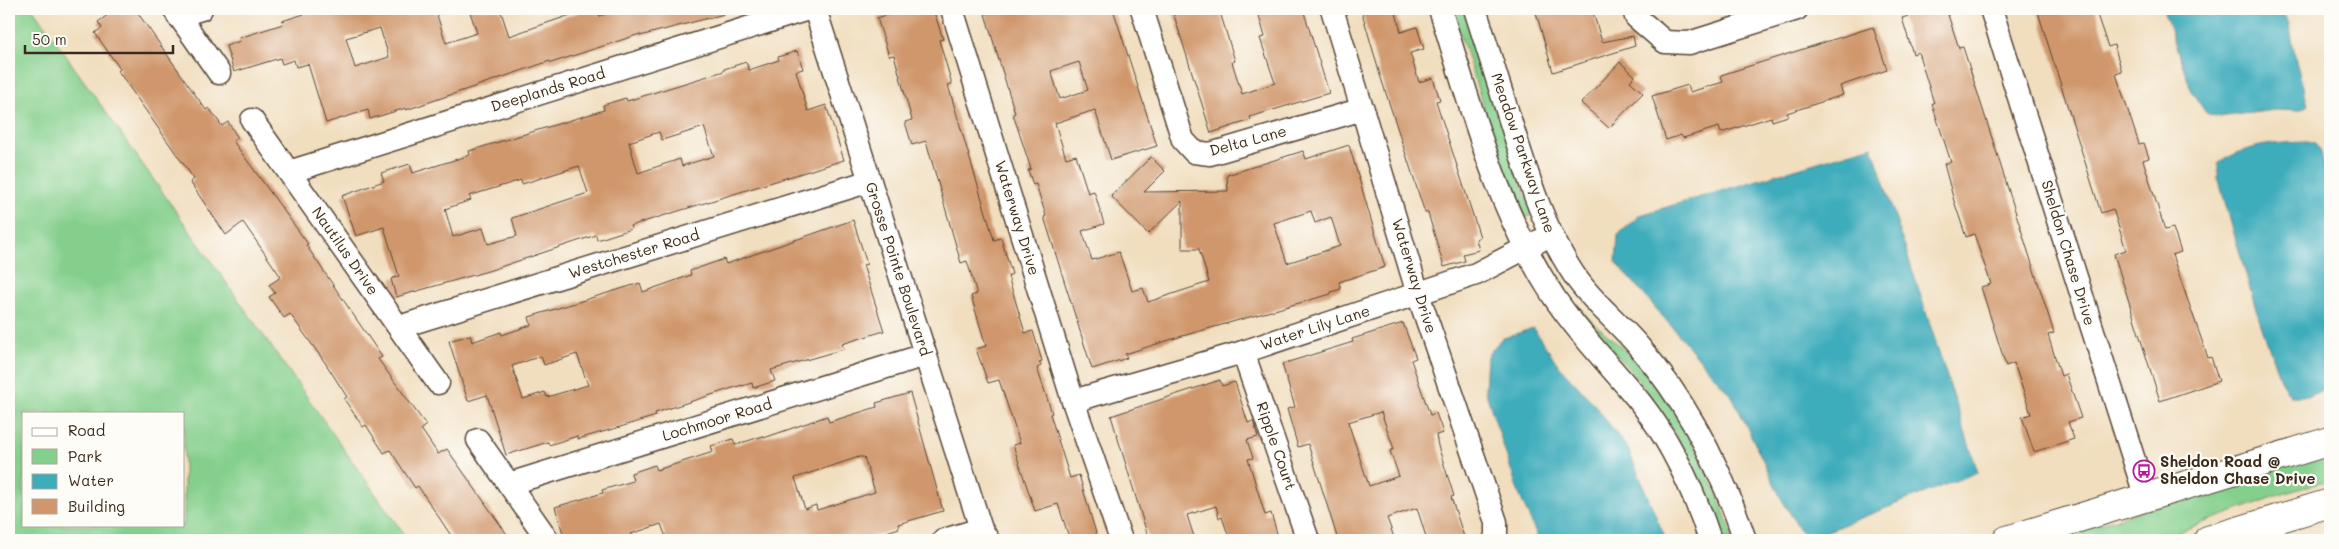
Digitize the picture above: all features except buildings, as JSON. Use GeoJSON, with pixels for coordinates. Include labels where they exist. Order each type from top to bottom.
{"type":"FeatureCollection","features":[{"type":"Feature","properties":{"kind":"main road"},"geometry":{"type":"LineString","coordinates":[[2007,540],[2330,441]]}},
{"type":"Feature","properties":{"kind":"main road"},"geometry":{"type":"LineString","coordinates":[[2208,540],[2330,503]]}},
{"type":"Feature","properties":{"kind":"street"},"geometry":{"type":"LineString","coordinates":[[201,9],[176,12],[219,73]]}},
{"type":"Feature","properties":{"kind":"street","name":"Deeplands Road"},"geometry":{"type":"LineString","coordinates":[[289,172],[808,9]]}},
{"type":"Feature","properties":{"kind":"street","name":"Grosse Pointe Boulevard"},"geometry":{"type":"LineString","coordinates":[[814,9],[983,536]]}},
{"type":"Feature","properties":{"kind":"street","name":"Waterway Drive"},"geometry":{"type":"LineString","coordinates":[[952,9],[1073,401],[1121,540]]}},
{"type":"Feature","properties":{"kind":"street","name":"Delta Lane"},"geometry":{"type":"LineString","coordinates":[[1142,9],[1183,140],[1194,152],[1210,154],[1363,109]]}},
{"type":"Feature","properties":{"kind":"street","name":"Waterway Drive"},"geometry":{"type":"LineString","coordinates":[[1332,9],[1418,294],[1496,522],[1496,538],[1494,540]]}},
{"type":"Feature","properties":{"kind":"street","name":"Meadow Parkway Lane"},"geometry":{"type":"LineString","coordinates":[[1440,9],[1494,177],[1526,248],[1554,297],[1602,359],[1640,402],[1673,450],[1700,510],[1710,540]]}},
{"type":"Feature","properties":{"kind":"street","name":"Meadow Parkway Lane"},"geometry":{"type":"LineString","coordinates":[[1475,9],[1531,184],[1550,236],[1570,270],[1604,312],[1642,349],[1687,413],[1715,461],[1745,540]]}},
{"type":"Feature","properties":{"kind":"street"},"geometry":{"type":"LineString","coordinates":[[1634,9],[1636,17],[1665,42],[1689,42],[1797,9]]}},
{"type":"Feature","properties":{"kind":"street","name":"Sheldon Chase Drive"},"geometry":{"type":"LineString","coordinates":[[1991,9],[2146,498]]}},
{"type":"Feature","properties":{"kind":"street","name":"Nautilus Drive"},"geometry":{"type":"LineString","coordinates":[[252,120],[438,383]]}},
{"type":"Feature","properties":{"kind":"street","name":"Westchester Road"},"geometry":{"type":"LineString","coordinates":[[399,327],[870,181]]}},
{"type":"Feature","properties":{"kind":"street","name":"Water Lily Lane"},"geometry":{"type":"LineString","coordinates":[[1073,401],[1243,352],[1476,274],[1550,236]]}},
{"type":"Feature","properties":{"kind":"street","name":"Ripple Court"},"geometry":{"type":"LineString","coordinates":[[1243,352],[1308,540]]}},
{"type":"Feature","properties":{"kind":"street","name":"Lochmoor Road"},"geometry":{"type":"LineString","coordinates":[[509,484],[926,355]]}},
{"type":"Feature","properties":{"kind":"street"},"geometry":{"type":"LineString","coordinates":[[478,440],[548,540]]}},
{"type":"Feature","properties":{"kind":"street"},"geometry":{"type":"LineString","coordinates":[[944,540],[983,536]]}},
{"type":"Feature","properties":{"kind":"green space"},"geometry":{"type":"Polygon","coordinates":[[[9,9],[33,9],[408,540],[9,540],[9,9]]]}},
{"type":"Feature","properties":{"kind":"green space"},"geometry":{"type":"Polygon","coordinates":[[[1452,9],[1465,9],[1531,212],[1529,217],[1524,217],[1510,189],[1452,9]]]}},
{"type":"Feature","properties":{"kind":"green space"},"geometry":{"type":"Polygon","coordinates":[[[1554,272],[1582,311],[1631,356],[1669,403],[1707,470],[1734,540],[1721,540],[1703,493],[1666,418],[1639,381],[1564,293],[1551,274],[1554,272]]]}},
{"type":"Feature","properties":{"kind":"green space"},"geometry":{"type":"Polygon","coordinates":[[[2330,451],[2330,480],[2282,494],[2156,540],[2048,540],[2330,451]]]}},
{"type":"Feature","properties":{"kind":"water"},"geometry":{"type":"Polygon","coordinates":[[[2163,9],[2280,9],[2289,23],[2296,61],[2308,105],[2298,111],[2276,110],[2218,117],[2206,113],[2192,92],[2163,9]]]}},
{"type":"Feature","properties":{"kind":"water"},"geometry":{"type":"Polygon","coordinates":[[[2308,142],[2315,144],[2320,149],[2330,187],[2330,386],[2310,396],[2290,396],[2280,380],[2257,313],[2218,178],[2218,164],[2239,152],[2261,146],[2308,142]]]}},
{"type":"Feature","properties":{"kind":"water"},"geometry":{"type":"Polygon","coordinates":[[[1872,146],[1978,472],[1825,532],[1802,533],[1782,500],[1733,398],[1616,262],[1618,235],[1640,215],[1872,146]]]}},
{"type":"Feature","properties":{"kind":"water"},"geometry":{"type":"Polygon","coordinates":[[[1533,328],[1559,366],[1594,404],[1628,449],[1666,540],[1539,540],[1519,494],[1485,390],[1487,356],[1501,339],[1533,328]]]}},
{"type":"Feature","properties":{"kind":"place","name":"Sheldon Road @ Sheldon Chase Drive"},"geometry":{"type":"Point","coordinates":[2144,471]}}]}
